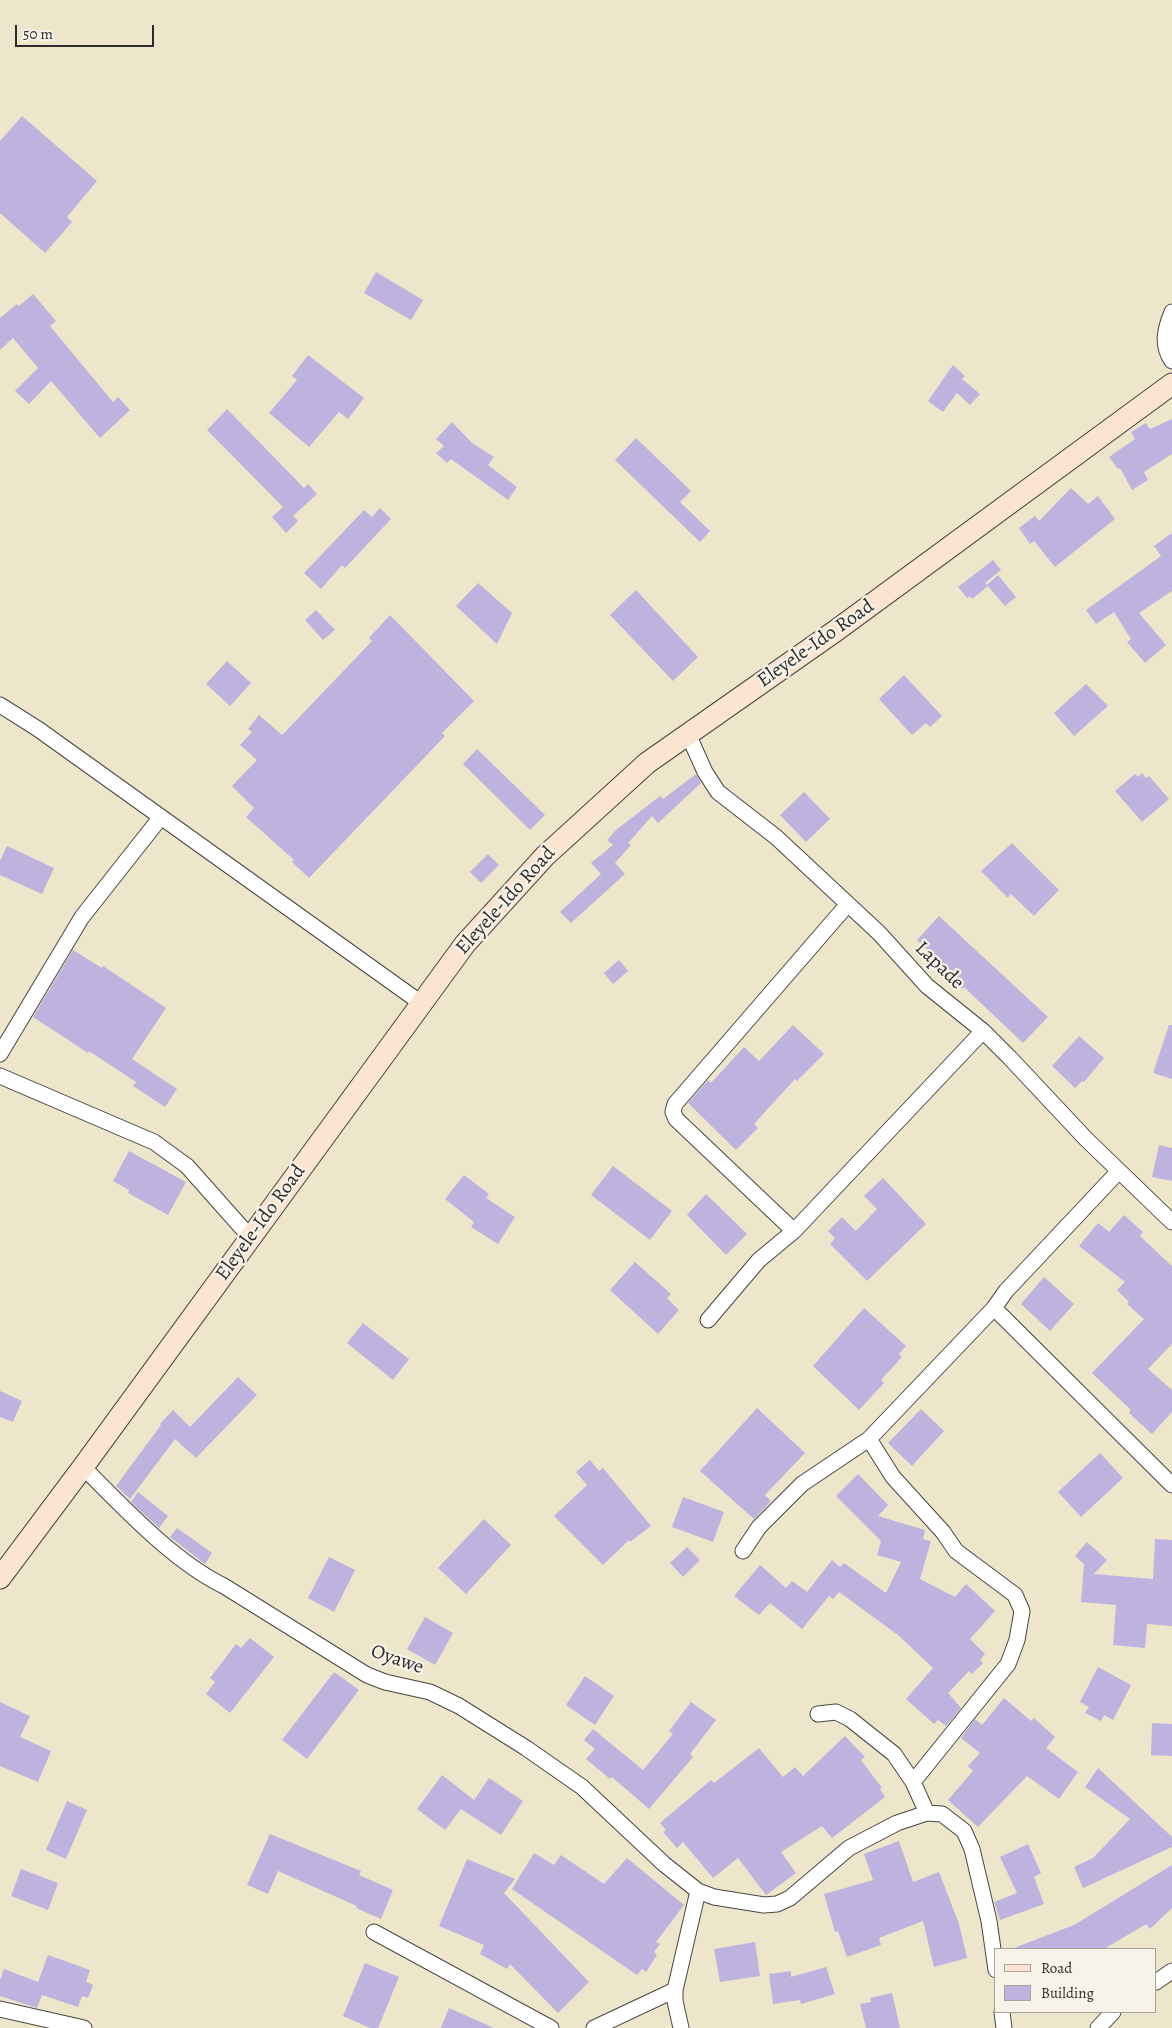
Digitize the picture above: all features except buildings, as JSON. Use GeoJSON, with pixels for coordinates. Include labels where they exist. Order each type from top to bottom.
{"type":"FeatureCollection","features":[{"type":"Feature","properties":{"kind":"main road","name":"Eleyele-Ido Road"},"geometry":{"type":"LineString","coordinates":[[0,1578],[465,944],[544,856],[647,763],[834,632],[1172,384]]}},
{"type":"Feature","properties":{"kind":"street"},"geometry":{"type":"LineString","coordinates":[[1172,312],[1165,329],[1165,346],[1172,361]]}},
{"type":"Feature","properties":{"kind":"street"},"geometry":{"type":"LineString","coordinates":[[0,705],[38,729],[421,1003]]}},
{"type":"Feature","properties":{"kind":"street","name":"Lapade"},"geometry":{"type":"LineString","coordinates":[[688,734],[705,772],[718,792],[776,837],[879,933],[927,986],[982,1031],[1119,1171],[1172,1222]]}},
{"type":"Feature","properties":{"kind":"street"},"geometry":{"type":"LineString","coordinates":[[0,1054],[82,917],[162,817]]}},
{"type":"Feature","properties":{"kind":"street"},"geometry":{"type":"LineString","coordinates":[[794,1231],[676,1119],[673,1112],[675,1104],[848,904]]}},
{"type":"Feature","properties":{"kind":"street"},"geometry":{"type":"LineString","coordinates":[[708,1320],[759,1260],[794,1231],[982,1031]]}},
{"type":"Feature","properties":{"kind":"street"},"geometry":{"type":"LineString","coordinates":[[0,1076],[154,1142],[187,1166],[250,1237]]}},
{"type":"Feature","properties":{"kind":"street"},"geometry":{"type":"LineString","coordinates":[[742,1552],[759,1527],[802,1484],[868,1439],[994,1308],[1006,1291],[1119,1171]]}},
{"type":"Feature","properties":{"kind":"street"},"geometry":{"type":"LineString","coordinates":[[994,1308],[1172,1485]]}},
{"type":"Feature","properties":{"kind":"street"},"geometry":{"type":"LineString","coordinates":[[868,1439],[893,1477],[943,1532],[956,1551],[1016,1595],[1022,1611],[1017,1640],[1008,1664],[913,1782]]}},
{"type":"Feature","properties":{"kind":"street","name":"Oyawe"},"geometry":{"type":"LineString","coordinates":[[83,1467],[132,1516],[204,1577],[224,1586],[368,1674],[385,1682],[430,1692],[459,1706],[526,1748],[582,1787],[664,1864],[698,1891]]}},
{"type":"Feature","properties":{"kind":"street"},"geometry":{"type":"LineString","coordinates":[[818,1714],[836,1712],[850,1718],[894,1754],[913,1782],[927,1813]]}},
{"type":"Feature","properties":{"kind":"street"},"geometry":{"type":"LineString","coordinates":[[681,2028],[675,2001],[676,1990],[698,1891],[764,1906],[777,1904],[790,1898],[849,1848],[897,1823],[927,1813],[942,1814],[952,1820],[964,1831],[972,1848],[989,1921],[994,1956]]}},
{"type":"Feature","properties":{"kind":"street"},"geometry":{"type":"LineString","coordinates":[[374,1932],[551,2028]]}},
{"type":"Feature","properties":{"kind":"street"},"geometry":{"type":"LineString","coordinates":[[1157,1981],[1172,1971]]}},
{"type":"Feature","properties":{"kind":"street"},"geometry":{"type":"LineString","coordinates":[[594,2028],[676,1990]]}},
{"type":"Feature","properties":{"kind":"street"},"geometry":{"type":"LineString","coordinates":[[0,2009],[84,2028]]}},
{"type":"Feature","properties":{"kind":"street"},"geometry":{"type":"LineString","coordinates":[[1002,2013],[1004,2028]]}},
{"type":"Feature","properties":{"kind":"street"},"geometry":{"type":"LineString","coordinates":[[1098,2028],[1112,2013]]}}]}
